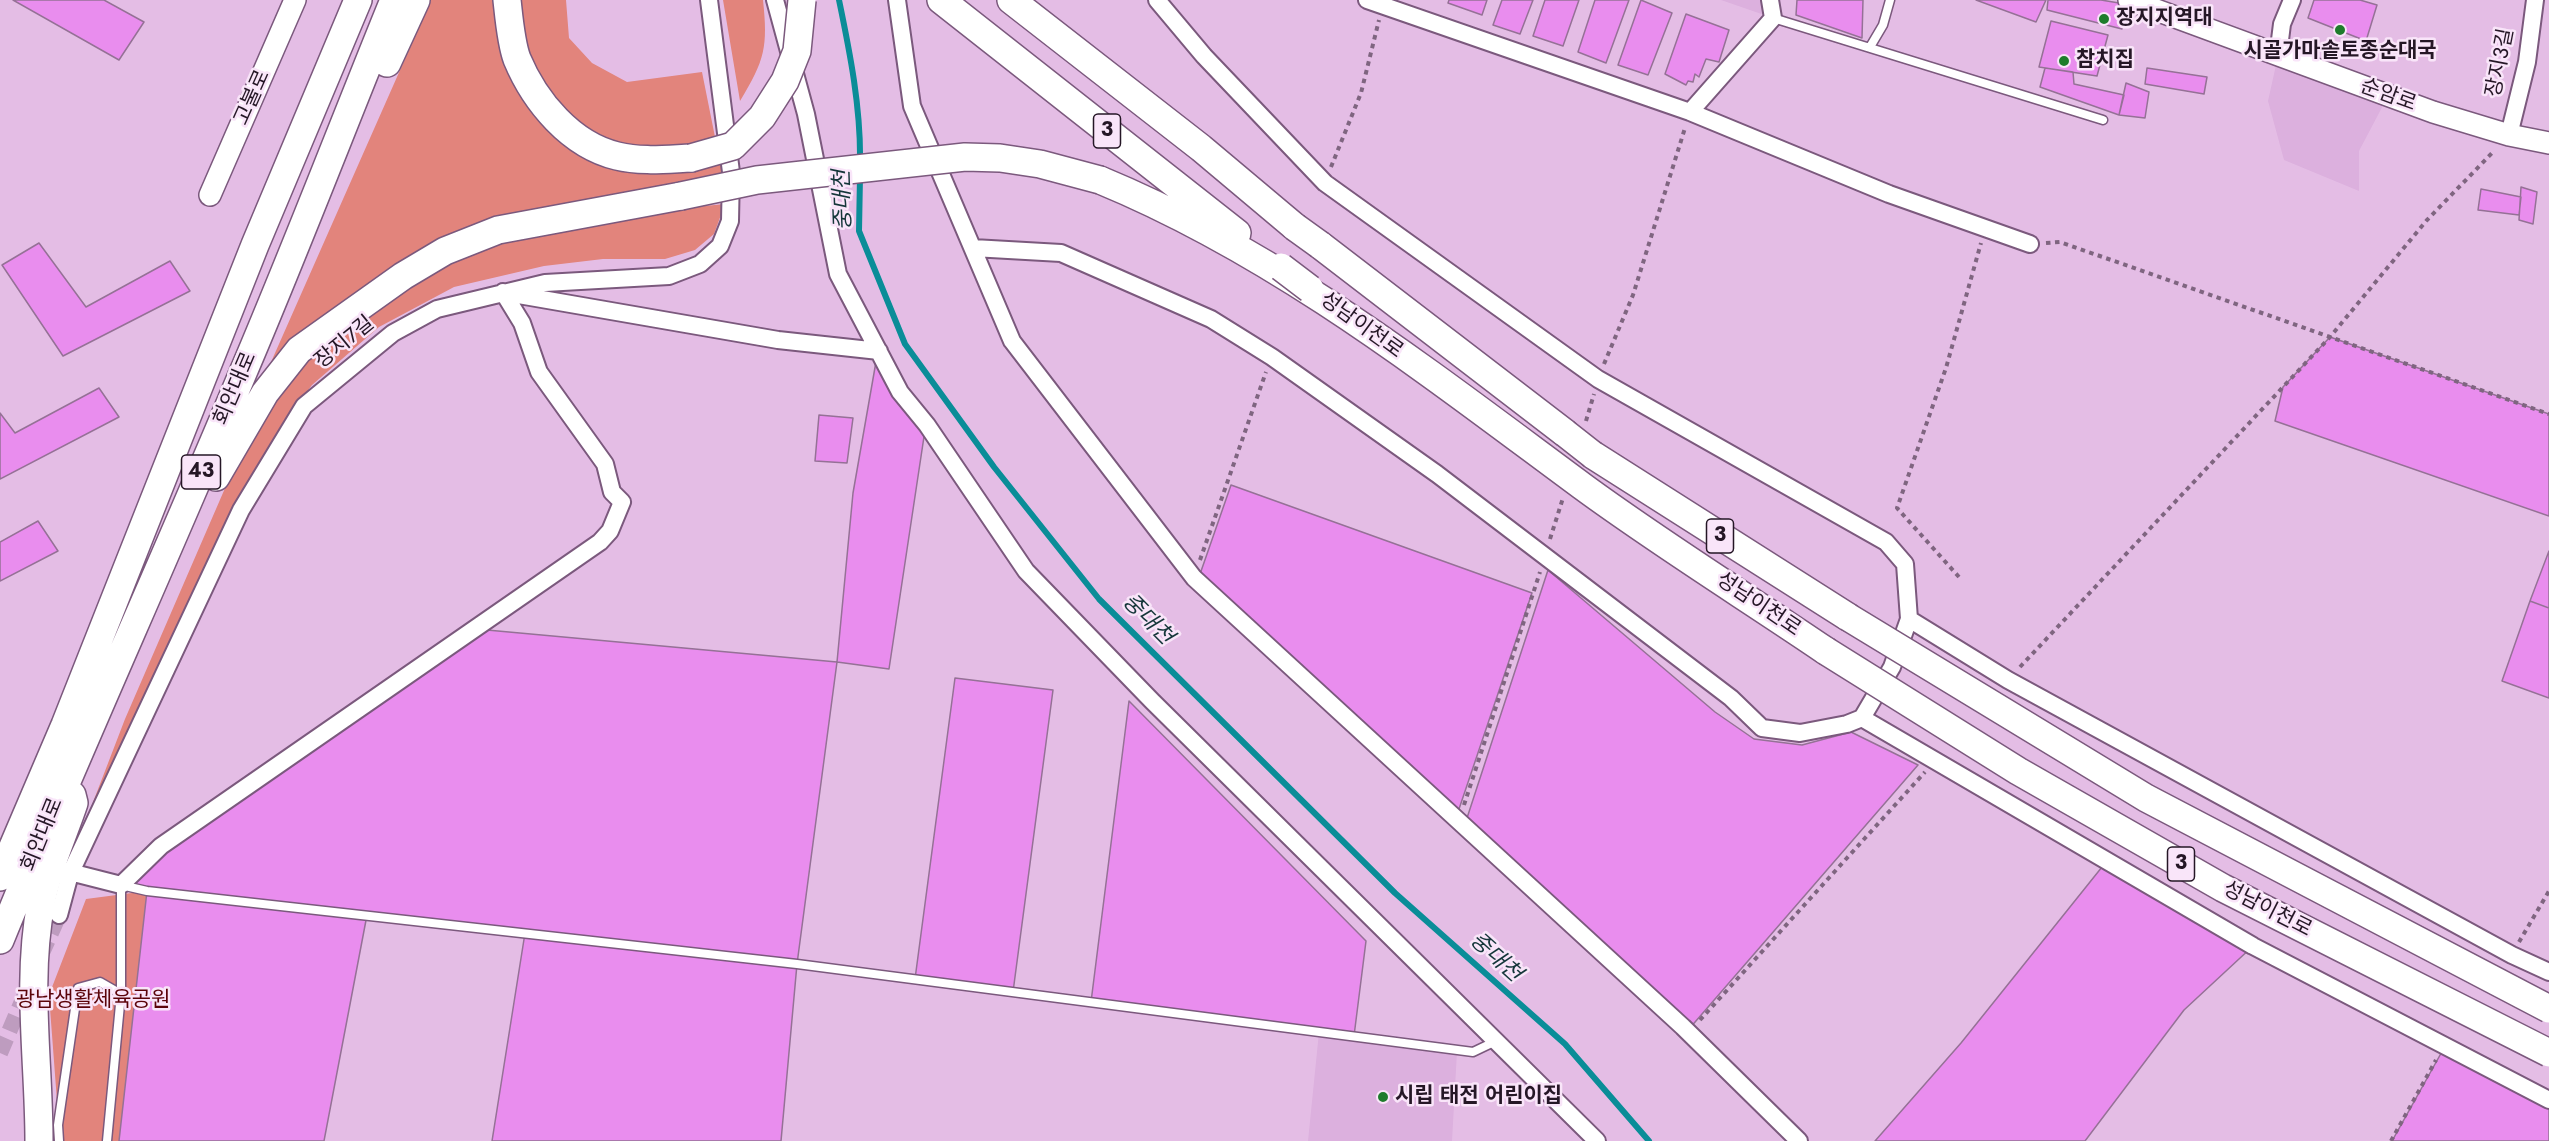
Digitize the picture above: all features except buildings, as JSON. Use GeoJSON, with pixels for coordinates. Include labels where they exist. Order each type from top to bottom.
{"type":"FeatureCollection","features":[{"type":"Feature","properties":{"kind":"highway","name":"회안대로"},"geometry":{"type":"LineString","coordinates":[[0,877],[37,791],[255,245],[358,0]]}},
{"type":"Feature","properties":{"kind":"highway","name":"회안대로"},"geometry":{"type":"LineString","coordinates":[[0,940],[68,775],[149,595],[244,372],[394,0]]}},
{"type":"Feature","properties":{"kind":"highway"},"geometry":{"type":"LineString","coordinates":[[244,372],[416,0]]}},
{"type":"Feature","properties":{"kind":"highway"},"geometry":{"type":"LineString","coordinates":[[507,0],[517,58],[540,103],[577,138],[616,156],[654,160],[691,158],[733,146],[762,117],[786,81],[797,51],[802,0]]}},
{"type":"Feature","properties":{"kind":"highway","name":"성남이천로"},"geometry":{"type":"LineString","coordinates":[[940,0],[1310,290],[1583,487],[1827,651],[2018,771],[2223,888],[2549,1053]]}},
{"type":"Feature","properties":{"kind":"highway","name":"성남이천로"},"geometry":{"type":"LineString","coordinates":[[1011,0],[1201,148],[1295,227],[1593,455],[1848,617],[2146,798],[2549,1009]]}},
{"type":"Feature","properties":{"kind":"highway"},"geometry":{"type":"LineString","coordinates":[[149,595],[265,393],[299,350],[403,276],[445,251],[498,230],[757,180],[965,157],[1000,158],[1040,164],[1100,180],[1170,210],[1310,290]]}},
{"type":"Feature","properties":{"kind":"highway"},"geometry":{"type":"LineString","coordinates":[[39,1141],[39,1089],[32,1010],[41,903],[74,803],[68,775]]}},
{"type":"Feature","properties":{"kind":"highway"},"geometry":{"type":"LineString","coordinates":[[0,843],[17,806],[37,791]]}},
{"type":"Feature","properties":{"kind":"street","name":"고불로"},"geometry":{"type":"LineString","coordinates":[[210,195],[295,0]]}},
{"type":"Feature","properties":{"kind":"street","name":"장지7길"},"geometry":{"type":"LineString","coordinates":[[59,915],[65,872],[241,510],[304,406],[393,333],[437,309],[545,283],[669,276],[700,264],[720,246],[730,221],[731,172],[709,0]]}},
{"type":"Feature","properties":{"kind":"street"},"geometry":{"type":"LineString","coordinates":[[774,0],[806,114],[838,274],[900,392],[927,425],[1026,571],[1597,1141]]}},
{"type":"Feature","properties":{"kind":"street"},"geometry":{"type":"LineString","coordinates":[[897,0],[912,106],[1012,341],[1194,578],[1689,1032],[1798,1141]]}},
{"type":"Feature","properties":{"kind":"street"},"geometry":{"type":"LineString","coordinates":[[973,248],[1061,253],[1211,319],[1272,357],[1437,474],[1731,698],[1762,728],[1800,733],[1847,724],[1862,718],[1892,667],[1909,619],[1905,564],[1886,542],[1598,379],[1324,183],[1204,56],[1157,0]]}},
{"type":"Feature","properties":{"kind":"street"},"geometry":{"type":"LineString","coordinates":[[1690,112],[1773,18],[1770,0]]}},
{"type":"Feature","properties":{"kind":"street"},"geometry":{"type":"LineString","coordinates":[[2278,56],[2282,24],[2292,0]]}},
{"type":"Feature","properties":{"kind":"street","name":"장지3길"},"geometry":{"type":"LineString","coordinates":[[2509,135],[2527,62],[2535,0]]}},
{"type":"Feature","properties":{"kind":"street","name":"순암로"},"geometry":{"type":"LineString","coordinates":[[2135,1],[2433,112],[2509,135],[2549,143]]}},
{"type":"Feature","properties":{"kind":"street"},"geometry":{"type":"LineString","coordinates":[[1375,3],[1690,112],[1889,194],[2030,244]]}},
{"type":"Feature","properties":{"kind":"street"},"geometry":{"type":"LineString","coordinates":[[503,292],[778,340],[879,351]]}},
{"type":"Feature","properties":{"kind":"street"},"geometry":{"type":"LineString","coordinates":[[65,872],[121,885],[161,846],[476,629],[600,542],[610,531],[622,502],[612,492],[604,464],[539,372],[522,323],[503,292]]}},
{"type":"Feature","properties":{"kind":"street"},"geometry":{"type":"LineString","coordinates":[[1909,619],[2008,680],[2512,955],[2549,972]]}},
{"type":"Feature","properties":{"kind":"street"},"geometry":{"type":"LineString","coordinates":[[1862,718],[2253,946],[2549,1100]]}},
{"type":"Feature","properties":{"kind":"lane"},"geometry":{"type":"LineString","coordinates":[[1870,47],[1883,25],[1890,0]]}},
{"type":"Feature","properties":{"kind":"lane"},"geometry":{"type":"LineString","coordinates":[[1773,18],[2103,120]]}},
{"type":"Feature","properties":{"kind":"lane"},"geometry":{"type":"LineString","coordinates":[[107,1141],[121,994],[121,885],[147,891],[797,964],[1473,1052],[1496,1041]]}},
{"type":"Feature","properties":{"kind":"lane"},"geometry":{"type":"LineString","coordinates":[[59,1141],[58,1125],[78,987],[100,982],[121,994]]}},
{"type":"Feature","properties":{"kind":"path"},"geometry":{"type":"LineString","coordinates":[[1324,183],[1361,93],[1375,3]]}},
{"type":"Feature","properties":{"kind":"path"},"geometry":{"type":"LineString","coordinates":[[2008,680],[2330,336],[2427,220],[2509,135]]}},
{"type":"Feature","properties":{"kind":"path"},"geometry":{"type":"LineString","coordinates":[[1959,577],[1897,508],[1946,368],[1985,228]]}},
{"type":"Feature","properties":{"kind":"path"},"geometry":{"type":"LineString","coordinates":[[2030,244],[2060,242],[2549,414]]}},
{"type":"Feature","properties":{"kind":"path"},"geometry":{"type":"LineString","coordinates":[[1194,578],[1272,357]]}},
{"type":"Feature","properties":{"kind":"path"},"geometry":{"type":"LineString","coordinates":[[1689,1032],[1936,760]]}},
{"type":"Feature","properties":{"kind":"shaded area"},"geometry":{"type":"Polygon","coordinates":[[[1721,0],[1770,0],[1773,18],[1721,0]]]}},
{"type":"Feature","properties":{"kind":"shaded area"},"geometry":{"type":"Polygon","coordinates":[[[2278,56],[2388,96],[2359,151],[2359,191],[2284,160],[2268,101],[2278,56]]]}},
{"type":"Feature","properties":{"kind":"shaded area","name":"시립 태전 어린이집"},"geometry":{"type":"Polygon","coordinates":[[[1319,1032],[1457,1052],[1452,1141],[1308,1141],[1319,1032]]]}},
{"type":"Feature","properties":{"kind":"green space"},"geometry":{"type":"Polygon","coordinates":[[[431,0],[496,0],[561,134],[694,168],[724,164],[724,179],[489,225],[260,387],[431,0]]]}},
{"type":"Feature","properties":{"kind":"green space"},"geometry":{"type":"Polygon","coordinates":[[[514,0],[566,0],[569,38],[592,63],[627,82],[702,72],[715,137],[688,145],[651,150],[620,144],[600,136],[581,124],[550,95],[526,58],[515,24],[514,0]]]}},
{"type":"Feature","properties":{"kind":"green space"},"geometry":{"type":"Polygon","coordinates":[[[723,0],[763,0],[765,42],[763,53],[755,75],[740,101],[723,0]]]}},
{"type":"Feature","properties":{"kind":"green space"},"geometry":{"type":"Polygon","coordinates":[[[725,204],[714,234],[695,250],[665,259],[603,259],[544,266],[454,287],[379,327],[312,385],[286,419],[239,498],[162,656],[75,849],[125,719],[242,449],[259,420],[305,364],[355,318],[431,271],[484,245],[643,212],[725,204]]]}},
{"type":"Feature","properties":{"kind":"green space","name":"광남생활체육공원"},"geometry":{"type":"Polygon","coordinates":[[[147,891],[122,1141],[60,1141],[49,995],[86,899],[147,891]]]}},
{"type":"Feature","properties":{"kind":"waterway","name":"중대천"},"geometry":{"type":"LineString","coordinates":[[839,0],[857,101],[860,163]]}},
{"type":"Feature","properties":{"kind":"waterway","name":"중대천"},"geometry":{"type":"LineString","coordinates":[[860,176],[859,231],[905,344],[994,467],[1099,599],[1395,893],[1565,1044],[1649,1141]]}},
{"type":"Feature","properties":{"kind":"tunnel"},"geometry":{"type":"LineString","coordinates":[[41,955],[59,915]]}},
{"type":"Feature","properties":{"kind":"tunnel"},"geometry":{"type":"LineString","coordinates":[[0,1053],[29,985]]}},
{"type":"Feature","properties":{"kind":"place","name":"장지지역대"},"geometry":{"type":"Point","coordinates":[2104,19]}},
{"type":"Feature","properties":{"kind":"place","name":"시골가마솥토종순대국"},"geometry":{"type":"Point","coordinates":[2340,30]}},
{"type":"Feature","properties":{"kind":"place","name":"참치집"},"geometry":{"type":"Point","coordinates":[2064,61]}},
{"type":"Feature","properties":{"kind":"place","name":"시립 태전 어린이집"},"geometry":{"type":"Point","coordinates":[1383,1097]}}]}
